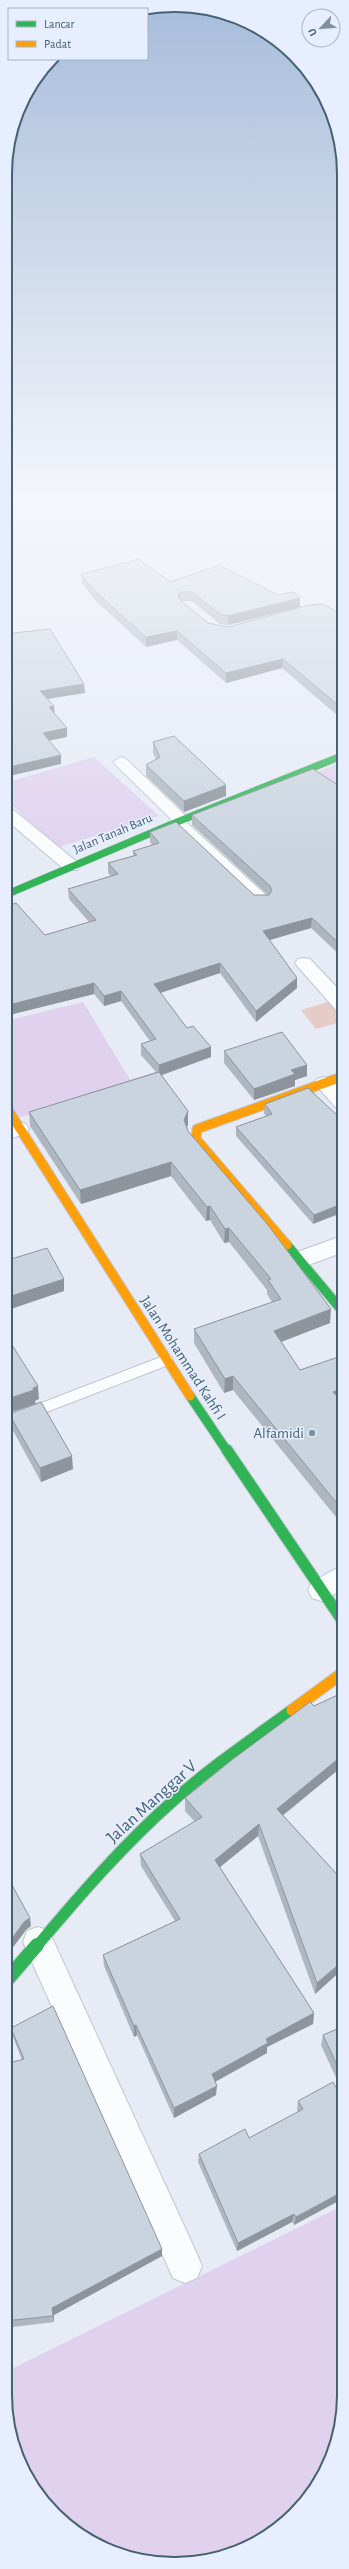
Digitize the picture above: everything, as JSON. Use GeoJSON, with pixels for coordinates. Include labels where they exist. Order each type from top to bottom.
{"type":"FeatureCollection","features":[{"type":"Feature","properties":{"kind":"main road","name":"Jalan Tanah Baru"},"geometry":{"type":"LineString","coordinates":[[12,892],[179,821],[337,758]]}},
{"type":"Feature","properties":{"kind":"main road"},"geometry":{"type":"LineString","coordinates":[[337,1078],[197,1129],[195,1133],[196,1139],[300,1260],[337,1306]]}},
{"type":"Feature","properties":{"kind":"main road","name":"Jalan Mohammad Kahfi I"},"geometry":{"type":"LineString","coordinates":[[12,1131],[337,1612]]}},
{"type":"Feature","properties":{"kind":"main road","name":"Jalan Manggar V"},"geometry":{"type":"LineString","coordinates":[[12,1974],[38,1942],[108,1864],[159,1813],[228,1757],[337,1677]]}},
{"type":"Feature","properties":{"kind":"street"},"geometry":{"type":"LineString","coordinates":[[121,762],[260,900]]}},
{"type":"Feature","properties":{"kind":"street"},"geometry":{"type":"LineString","coordinates":[[310,769],[327,780]]}},
{"type":"Feature","properties":{"kind":"street"},"geometry":{"type":"LineString","coordinates":[[12,817],[71,866]]}},
{"type":"Feature","properties":{"kind":"street"},"geometry":{"type":"LineString","coordinates":[[304,963],[337,999]]}},
{"type":"Feature","properties":{"kind":"street"},"geometry":{"type":"LineString","coordinates":[[324,1083],[337,1097]]}},
{"type":"Feature","properties":{"kind":"street"},"geometry":{"type":"LineString","coordinates":[[300,1260],[337,1245]]}},
{"type":"Feature","properties":{"kind":"street"},"geometry":{"type":"LineString","coordinates":[[321,1590],[337,1580]]}},
{"type":"Feature","properties":{"kind":"street"},"geometry":{"type":"LineString","coordinates":[[38,1942],[185,2266]]}},
{"type":"Feature","properties":{"kind":"lane"},"geometry":{"type":"LineString","coordinates":[[12,1420],[166,1360]]}},
{"type":"Feature","properties":{"kind":"shaded area"},"geometry":{"type":"Polygon","coordinates":[[[94,757],[159,816],[56,848],[12,805],[12,781],[94,757]]]}},
{"type":"Feature","properties":{"kind":"shaded area"},"geometry":{"type":"Polygon","coordinates":[[[337,764],[337,800],[308,776],[337,764]]]}},
{"type":"Feature","properties":{"kind":"shaded area"},"geometry":{"type":"Polygon","coordinates":[[[83,1002],[135,1088],[12,1119],[12,1019],[83,1002]]]}},
{"type":"Feature","properties":{"kind":"shaded area"},"geometry":{"type":"Polygon","coordinates":[[[328,1002],[337,1013],[337,1023],[316,1029],[301,1010],[328,1002]]]}},
{"type":"Feature","properties":{"kind":"shaded area"},"geometry":{"type":"Polygon","coordinates":[[[337,2208],[337,2405],[331,2437],[325,2457],[310,2485],[297,2502],[282,2517],[265,2530],[237,2545],[196,2556],[153,2556],[112,2545],[84,2530],[67,2517],[52,2502],[39,2485],[24,2457],[13,2416],[12,2369],[337,2208]]]}},
{"type":"Feature","properties":{"kind":"building"},"geometry":{"type":"Polygon","coordinates":[[[128,621],[205,621],[208,623],[228,627],[251,621],[337,621],[337,704],[283,659],[226,673],[177,631],[146,637],[128,621]]]}},
{"type":"Feature","properties":{"kind":"building"},"geometry":{"type":"Polygon","coordinates":[[[50,629],[84,684],[40,691],[54,706],[49,707],[67,728],[43,733],[61,755],[12,766],[12,633],[50,629]]]}},
{"type":"Feature","properties":{"kind":"building"},"geometry":{"type":"Polygon","coordinates":[[[174,736],[226,785],[184,801],[146,765],[160,757],[153,742],[174,736]]]}},
{"type":"Feature","properties":{"kind":"building"},"geometry":{"type":"Polygon","coordinates":[[[313,769],[337,784],[337,941],[312,918],[263,931],[297,978],[256,1011],[220,963],[154,984],[187,1028],[193,1026],[211,1047],[159,1065],[141,1044],[156,1039],[121,991],[104,996],[94,983],[12,1004],[12,904],[16,903],[45,935],[96,920],[68,889],[118,874],[108,863],[137,855],[133,851],[159,843],[150,832],[176,822],[254,895],[269,895],[272,890],[269,885],[192,815],[313,769]]]}},
{"type":"Feature","properties":{"kind":"building"},"geometry":{"type":"Polygon","coordinates":[[[282,1032],[307,1065],[291,1070],[295,1074],[254,1089],[224,1051],[282,1032]]]}},
{"type":"Feature","properties":{"kind":"building"},"geometry":{"type":"Polygon","coordinates":[[[159,1072],[188,1111],[184,1120],[188,1131],[268,1225],[331,1309],[274,1331],[300,1370],[337,1357],[337,1391],[333,1392],[337,1396],[337,1503],[233,1376],[225,1379],[194,1329],[281,1299],[268,1280],[271,1279],[229,1228],[225,1229],[210,1206],[207,1207],[171,1162],[80,1190],[29,1112],[159,1072]]]}},
{"type":"Feature","properties":{"kind":"building"},"geometry":{"type":"Polygon","coordinates":[[[308,1088],[337,1115],[337,1206],[314,1215],[236,1127],[272,1114],[265,1104],[308,1088]]]}},
{"type":"Feature","properties":{"kind":"building"},"geometry":{"type":"Polygon","coordinates":[[[47,1248],[64,1279],[12,1296],[12,1259],[47,1248]]]}},
{"type":"Feature","properties":{"kind":"building"},"geometry":{"type":"Polygon","coordinates":[[[12,1345],[38,1386],[33,1388],[34,1390],[12,1398],[12,1345]]]}},
{"type":"Feature","properties":{"kind":"building"},"geometry":{"type":"Polygon","coordinates":[[[41,1402],[72,1456],[40,1468],[12,1419],[12,1413],[41,1402]]]}},
{"type":"Feature","properties":{"kind":"building"},"geometry":{"type":"Polygon","coordinates":[[[337,1695],[337,1760],[277,1809],[337,1874],[337,1966],[317,1983],[259,1824],[215,1860],[314,2013],[266,2039],[268,2043],[212,2074],[217,2086],[174,2108],[136,2025],[134,2026],[103,1955],[180,1919],[140,1854],[202,1817],[185,1798],[233,1759],[310,1702],[314,1706],[337,1695]]]}},
{"type":"Feature","properties":{"kind":"building"},"geometry":{"type":"Polygon","coordinates":[[[12,1885],[30,1918],[24,1922],[12,1938],[12,1885]]]}},
{"type":"Feature","properties":{"kind":"building"},"geometry":{"type":"Polygon","coordinates":[[[53,2006],[162,2249],[52,2308],[53,2316],[12,2320],[12,2062],[24,2059],[12,2027],[53,2006]]]}},
{"type":"Feature","properties":{"kind":"building"},"geometry":{"type":"Polygon","coordinates":[[[337,2029],[337,2065],[323,2035],[337,2029]]]}},
{"type":"Feature","properties":{"kind":"building"},"geometry":{"type":"Polygon","coordinates":[[[333,2082],[337,2089],[337,2195],[296,2217],[294,2214],[238,2243],[199,2154],[245,2129],[249,2138],[303,2109],[298,2101],[333,2082]]]}},
{"type":"Feature","properties":{"kind":"traffic: fast"},"geometry":{"type":"LineString","coordinates":[[12,892],[177,822],[337,758]]}},
{"type":"Feature","properties":{"kind":"traffic: fast"},"geometry":{"type":"LineString","coordinates":[[287,1245],[337,1305]]}},
{"type":"Feature","properties":{"kind":"traffic: fast"},"geometry":{"type":"LineString","coordinates":[[190,1396],[337,1613]]}},
{"type":"Feature","properties":{"kind":"traffic: fast"},"geometry":{"type":"LineString","coordinates":[[12,1974],[118,1854],[158,1814],[190,1786],[292,1710]]}},
{"type":"Feature","properties":{"kind":"traffic: slow"},"geometry":{"type":"LineString","coordinates":[[287,1245],[196,1139],[197,1129],[337,1079]]}},
{"type":"Feature","properties":{"kind":"traffic: slow"},"geometry":{"type":"LineString","coordinates":[[12,1116],[190,1396]]}},
{"type":"Feature","properties":{"kind":"traffic: slow"},"geometry":{"type":"LineString","coordinates":[[292,1710],[337,1677]]}},
{"type":"Feature","properties":{"kind":"place","name":"Alfamidi"},"geometry":{"type":"Point","coordinates":[312,1433]}}]}
